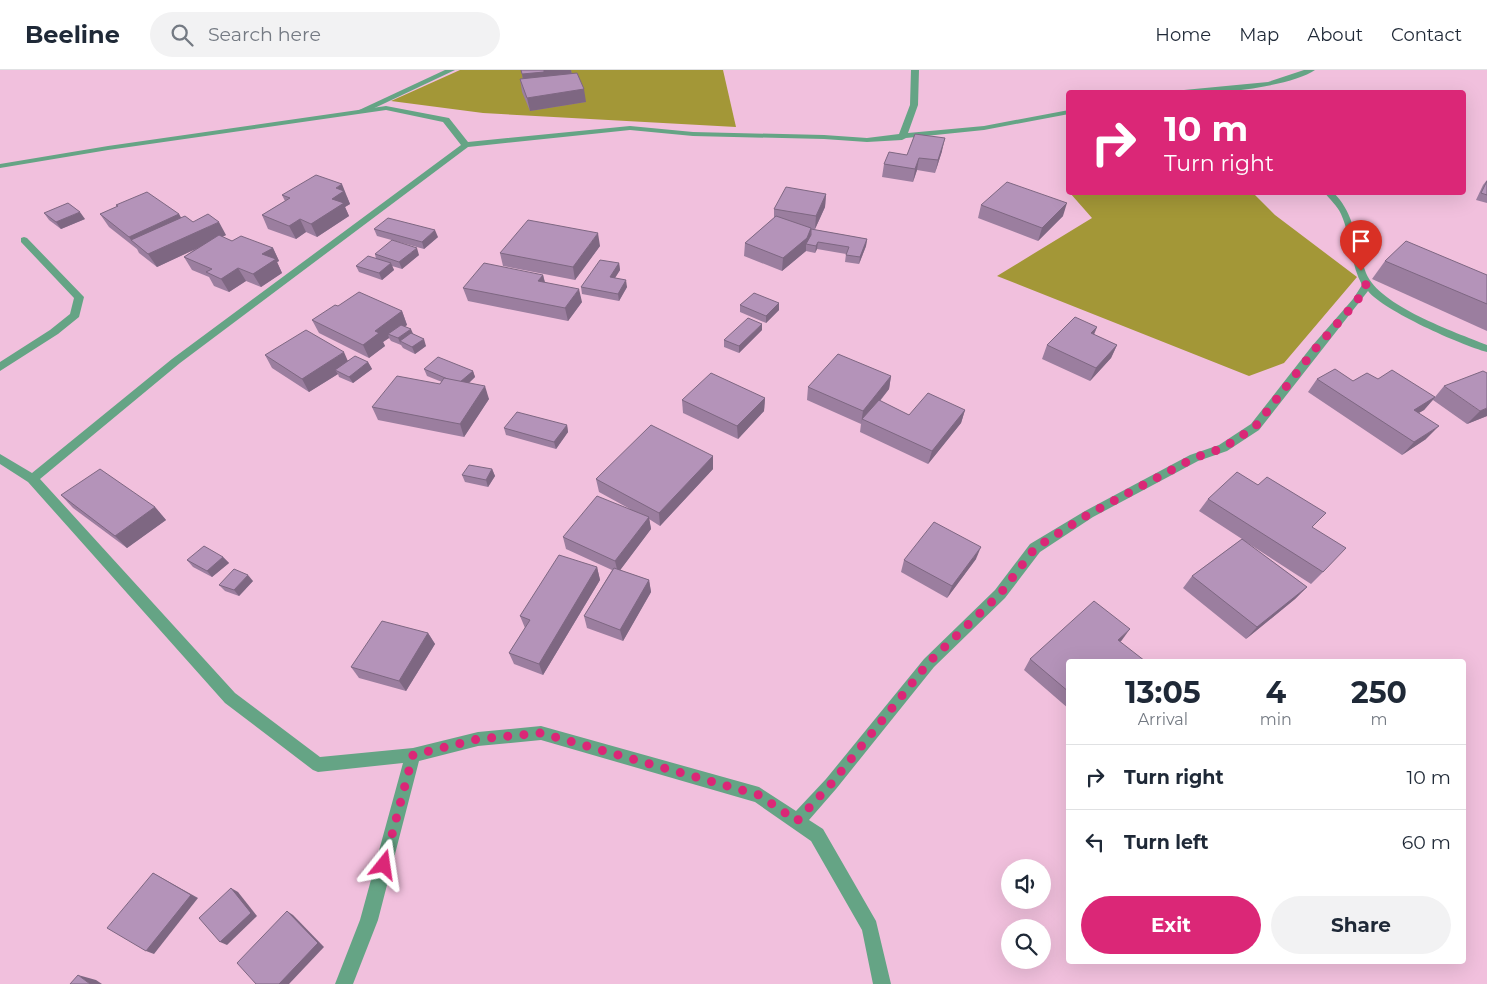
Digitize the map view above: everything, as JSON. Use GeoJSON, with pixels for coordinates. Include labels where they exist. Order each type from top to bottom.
{"type":"FeatureCollection","features":[{"type":"Feature","properties":{"kind":"street"},"geometry":{"type":"LineString","coordinates":[[361,110],[451,70]]}},
{"type":"Feature","properties":{"kind":"street"},"geometry":{"type":"LineString","coordinates":[[902,138],[914,105],[914,70]]}},
{"type":"Feature","properties":{"kind":"street"},"geometry":{"type":"LineString","coordinates":[[1205,90],[1269,84],[1311,70]]}},
{"type":"Feature","properties":{"kind":"street"},"geometry":{"type":"LineString","coordinates":[[3,165],[361,110],[386,108],[446,120],[466,145]]}},
{"type":"Feature","properties":{"kind":"street"},"geometry":{"type":"LineString","coordinates":[[32,479],[176,361],[466,145],[630,128],[693,134],[824,137],[867,140],[902,138],[984,128],[1066,113]]}},
{"type":"Feature","properties":{"kind":"street"},"geometry":{"type":"LineString","coordinates":[[1331,195],[1341,206],[1352,232],[1356,258],[1366,285],[1386,303],[1487,350]]}},
{"type":"Feature","properties":{"kind":"street"},"geometry":{"type":"LineString","coordinates":[[0,367],[54,332],[75,315],[79,297],[24,240]]}},
{"type":"Feature","properties":{"kind":"street"},"geometry":{"type":"LineString","coordinates":[[797,821],[831,784],[929,662],[1000,594],[1035,548],[1089,514],[1194,458],[1223,448],[1255,427],[1316,348],[1357,301],[1366,285]]}},
{"type":"Feature","properties":{"kind":"street"},"geometry":{"type":"LineString","coordinates":[[0,458],[32,479],[230,698],[318,765],[413,755],[478,739],[541,733],[759,795],[817,835],[870,927],[882,984]]}},
{"type":"Feature","properties":{"kind":"street"},"geometry":{"type":"LineString","coordinates":[[344,984],[369,920],[413,755]]}},
{"type":"Feature","properties":{"kind":"shaded area"},"geometry":{"type":"Polygon","coordinates":[[[460,70],[723,70],[736,127],[483,113],[391,101],[460,70]]]}},
{"type":"Feature","properties":{"kind":"shaded area"},"geometry":{"type":"Polygon","coordinates":[[[1072,195],[1255,195],[1275,215],[1357,277],[1284,363],[1249,376],[997,276],[1092,218],[1072,195]]]}},
{"type":"Feature","properties":{"kind":"building"},"geometry":{"type":"Polygon","coordinates":[[[521,70],[544,70],[544,72],[522,74],[521,70]]]}},
{"type":"Feature","properties":{"kind":"building"},"geometry":{"type":"Polygon","coordinates":[[[577,73],[584,89],[527,98],[520,79],[577,73]]]}},
{"type":"Feature","properties":{"kind":"building"},"geometry":{"type":"Polygon","coordinates":[[[915,134],[945,138],[938,160],[919,158],[915,169],[884,164],[889,152],[907,155],[915,134]]]}},
{"type":"Feature","properties":{"kind":"building"},"geometry":{"type":"Polygon","coordinates":[[[316,175],[342,184],[336,188],[344,191],[332,199],[344,203],[311,224],[300,219],[289,226],[262,215],[290,198],[282,195],[316,175]]]}},
{"type":"Feature","properties":{"kind":"building"},"geometry":{"type":"Polygon","coordinates":[[[1487,181],[1487,195],[1481,193],[1487,181]]]}},
{"type":"Feature","properties":{"kind":"building"},"geometry":{"type":"Polygon","coordinates":[[[1007,182],[1067,203],[1042,228],[981,205],[1007,182]]]}},
{"type":"Feature","properties":{"kind":"building"},"geometry":{"type":"Polygon","coordinates":[[[786,187],[826,194],[816,216],[774,209],[786,187]]]}},
{"type":"Feature","properties":{"kind":"building"},"geometry":{"type":"Polygon","coordinates":[[[147,192],[179,214],[129,237],[100,214],[118,206],[116,205],[147,192]]]}},
{"type":"Feature","properties":{"kind":"building"},"geometry":{"type":"Polygon","coordinates":[[[68,203],[80,212],[56,222],[44,213],[68,203]]]}},
{"type":"Feature","properties":{"kind":"building"},"geometry":{"type":"Polygon","coordinates":[[[208,214],[219,222],[148,254],[131,240],[185,216],[193,222],[208,214]]]}},
{"type":"Feature","properties":{"kind":"building"},"geometry":{"type":"Polygon","coordinates":[[[776,216],[811,228],[807,238],[783,258],[745,243],[776,216]]]}},
{"type":"Feature","properties":{"kind":"building"},"geometry":{"type":"Polygon","coordinates":[[[388,218],[435,230],[422,242],[374,229],[388,218]]]}},
{"type":"Feature","properties":{"kind":"building"},"geometry":{"type":"Polygon","coordinates":[[[528,220],[598,233],[573,267],[500,253],[528,220]]]}},
{"type":"Feature","properties":{"kind":"building"},"geometry":{"type":"Polygon","coordinates":[[[811,229],[867,239],[860,257],[846,255],[849,247],[818,242],[816,246],[806,244],[811,235],[811,229]]]}},
{"type":"Feature","properties":{"kind":"building"},"geometry":{"type":"Polygon","coordinates":[[[219,235],[232,241],[241,236],[273,248],[262,254],[276,259],[253,274],[238,268],[221,279],[206,272],[212,269],[184,257],[219,235]]]}},
{"type":"Feature","properties":{"kind":"building"},"geometry":{"type":"Polygon","coordinates":[[[392,240],[417,248],[399,262],[375,254],[392,240]]]}},
{"type":"Feature","properties":{"kind":"building"},"geometry":{"type":"Polygon","coordinates":[[[1406,241],[1487,275],[1487,304],[1385,261],[1406,241]]]}},
{"type":"Feature","properties":{"kind":"building"},"geometry":{"type":"Polygon","coordinates":[[[368,256],[391,263],[379,273],[356,266],[368,256]]]}},
{"type":"Feature","properties":{"kind":"building"},"geometry":{"type":"Polygon","coordinates":[[[600,260],[619,263],[610,277],[626,280],[618,294],[581,287],[600,260]]]}},
{"type":"Feature","properties":{"kind":"building"},"geometry":{"type":"Polygon","coordinates":[[[484,263],[543,275],[538,281],[579,289],[565,308],[463,288],[484,263]]]}},
{"type":"Feature","properties":{"kind":"building"},"geometry":{"type":"Polygon","coordinates":[[[359,292],[402,311],[375,331],[379,333],[363,345],[312,320],[335,305],[338,306],[359,292]]]}},
{"type":"Feature","properties":{"kind":"building"},"geometry":{"type":"Polygon","coordinates":[[[754,293],[779,303],[766,316],[740,305],[754,293]]]}},
{"type":"Feature","properties":{"kind":"building"},"geometry":{"type":"Polygon","coordinates":[[[1075,317],[1097,327],[1091,333],[1117,345],[1096,368],[1047,345],[1075,317]]]}},
{"type":"Feature","properties":{"kind":"building"},"geometry":{"type":"Polygon","coordinates":[[[748,318],[762,324],[739,346],[724,340],[748,318]]]}},
{"type":"Feature","properties":{"kind":"building"},"geometry":{"type":"Polygon","coordinates":[[[401,325],[411,329],[398,338],[388,334],[401,325]]]}},
{"type":"Feature","properties":{"kind":"building"},"geometry":{"type":"Polygon","coordinates":[[[306,330],[344,352],[302,379],[265,355],[306,330]]]}},
{"type":"Feature","properties":{"kind":"building"},"geometry":{"type":"Polygon","coordinates":[[[411,333],[424,339],[412,347],[400,341],[411,333]]]}},
{"type":"Feature","properties":{"kind":"building"},"geometry":{"type":"Polygon","coordinates":[[[838,354],[891,376],[863,411],[808,387],[838,354]]]}},
{"type":"Feature","properties":{"kind":"building"},"geometry":{"type":"Polygon","coordinates":[[[355,356],[368,362],[349,377],[335,370],[355,356]]]}},
{"type":"Feature","properties":{"kind":"building"},"geometry":{"type":"Polygon","coordinates":[[[438,357],[473,371],[460,382],[450,380],[424,369],[438,357]]]}},
{"type":"Feature","properties":{"kind":"building"},"geometry":{"type":"Polygon","coordinates":[[[1335,369],[1353,381],[1367,373],[1378,379],[1392,370],[1435,397],[1414,410],[1439,426],[1414,442],[1317,379],[1335,369]]]}},
{"type":"Feature","properties":{"kind":"building"},"geometry":{"type":"Polygon","coordinates":[[[1483,371],[1487,373],[1487,408],[1480,411],[1444,386],[1483,371]]]}},
{"type":"Feature","properties":{"kind":"building"},"geometry":{"type":"Polygon","coordinates":[[[711,373],[765,398],[737,426],[682,400],[711,373]]]}},
{"type":"Feature","properties":{"kind":"building"},"geometry":{"type":"Polygon","coordinates":[[[397,376],[440,384],[444,378],[485,386],[460,424],[372,407],[397,376]]]}},
{"type":"Feature","properties":{"kind":"building"},"geometry":{"type":"Polygon","coordinates":[[[928,393],[965,410],[932,451],[862,419],[879,400],[909,415],[928,393]]]}},
{"type":"Feature","properties":{"kind":"building"},"geometry":{"type":"Polygon","coordinates":[[[517,412],[567,425],[554,442],[504,428],[517,412]]]}},
{"type":"Feature","properties":{"kind":"building"},"geometry":{"type":"Polygon","coordinates":[[[651,425],[713,456],[659,513],[596,479],[651,425]]]}},
{"type":"Feature","properties":{"kind":"building"},"geometry":{"type":"Polygon","coordinates":[[[469,465],[492,469],[486,480],[462,475],[469,465]]]}},
{"type":"Feature","properties":{"kind":"building"},"geometry":{"type":"Polygon","coordinates":[[[100,469],[155,507],[115,536],[61,495],[100,469]]]}},
{"type":"Feature","properties":{"kind":"building"},"geometry":{"type":"Polygon","coordinates":[[[1237,472],[1258,485],[1267,477],[1326,513],[1312,527],[1346,548],[1323,572],[1208,499],[1237,472]]]}},
{"type":"Feature","properties":{"kind":"building"},"geometry":{"type":"Polygon","coordinates":[[[597,496],[649,517],[615,561],[563,537],[597,496]]]}},
{"type":"Feature","properties":{"kind":"building"},"geometry":{"type":"Polygon","coordinates":[[[934,522],[981,547],[952,586],[904,560],[934,522]]]}},
{"type":"Feature","properties":{"kind":"building"},"geometry":{"type":"Polygon","coordinates":[[[1242,539],[1307,587],[1257,627],[1192,576],[1242,539]]]}},
{"type":"Feature","properties":{"kind":"building"},"geometry":{"type":"Polygon","coordinates":[[[204,546],[223,557],[207,571],[187,560],[204,546]]]}},
{"type":"Feature","properties":{"kind":"building"},"geometry":{"type":"Polygon","coordinates":[[[559,555],[597,567],[539,664],[509,653],[530,620],[520,616],[559,555]]]}},
{"type":"Feature","properties":{"kind":"building"},"geometry":{"type":"Polygon","coordinates":[[[614,568],[649,580],[620,630],[584,616],[614,568]]]}},
{"type":"Feature","properties":{"kind":"building"},"geometry":{"type":"Polygon","coordinates":[[[234,569],[248,575],[234,590],[219,585],[234,569]]]}},
{"type":"Feature","properties":{"kind":"building"},"geometry":{"type":"Polygon","coordinates":[[[1094,601],[1130,629],[1118,640],[1142,659],[1066,659],[1066,689],[1030,659],[1094,601]]]}},
{"type":"Feature","properties":{"kind":"building"},"geometry":{"type":"Polygon","coordinates":[[[382,621],[428,633],[399,681],[351,667],[382,621]]]}},
{"type":"Feature","properties":{"kind":"building"},"geometry":{"type":"Polygon","coordinates":[[[153,873],[191,895],[146,951],[107,928],[153,873]]]}},
{"type":"Feature","properties":{"kind":"building"},"geometry":{"type":"Polygon","coordinates":[[[231,888],[251,913],[220,942],[199,918],[231,888]]]}},
{"type":"Feature","properties":{"kind":"building"},"geometry":{"type":"Polygon","coordinates":[[[287,911],[318,943],[279,984],[256,984],[237,963],[287,911]]]}},
{"type":"Feature","properties":{"kind":"building"},"geometry":{"type":"Polygon","coordinates":[[[78,975],[90,984],[70,984],[78,975]]]}},
{"type":"Feature","properties":{"kind":"route"},"geometry":{"type":"LineString","coordinates":[[384,865],[413,755],[478,739],[541,733],[759,795],[797,821],[831,784],[929,662],[1000,594],[1035,548],[1089,514],[1194,458],[1223,448],[1255,427],[1316,348],[1357,301],[1366,285],[1361,271]]}}]}
